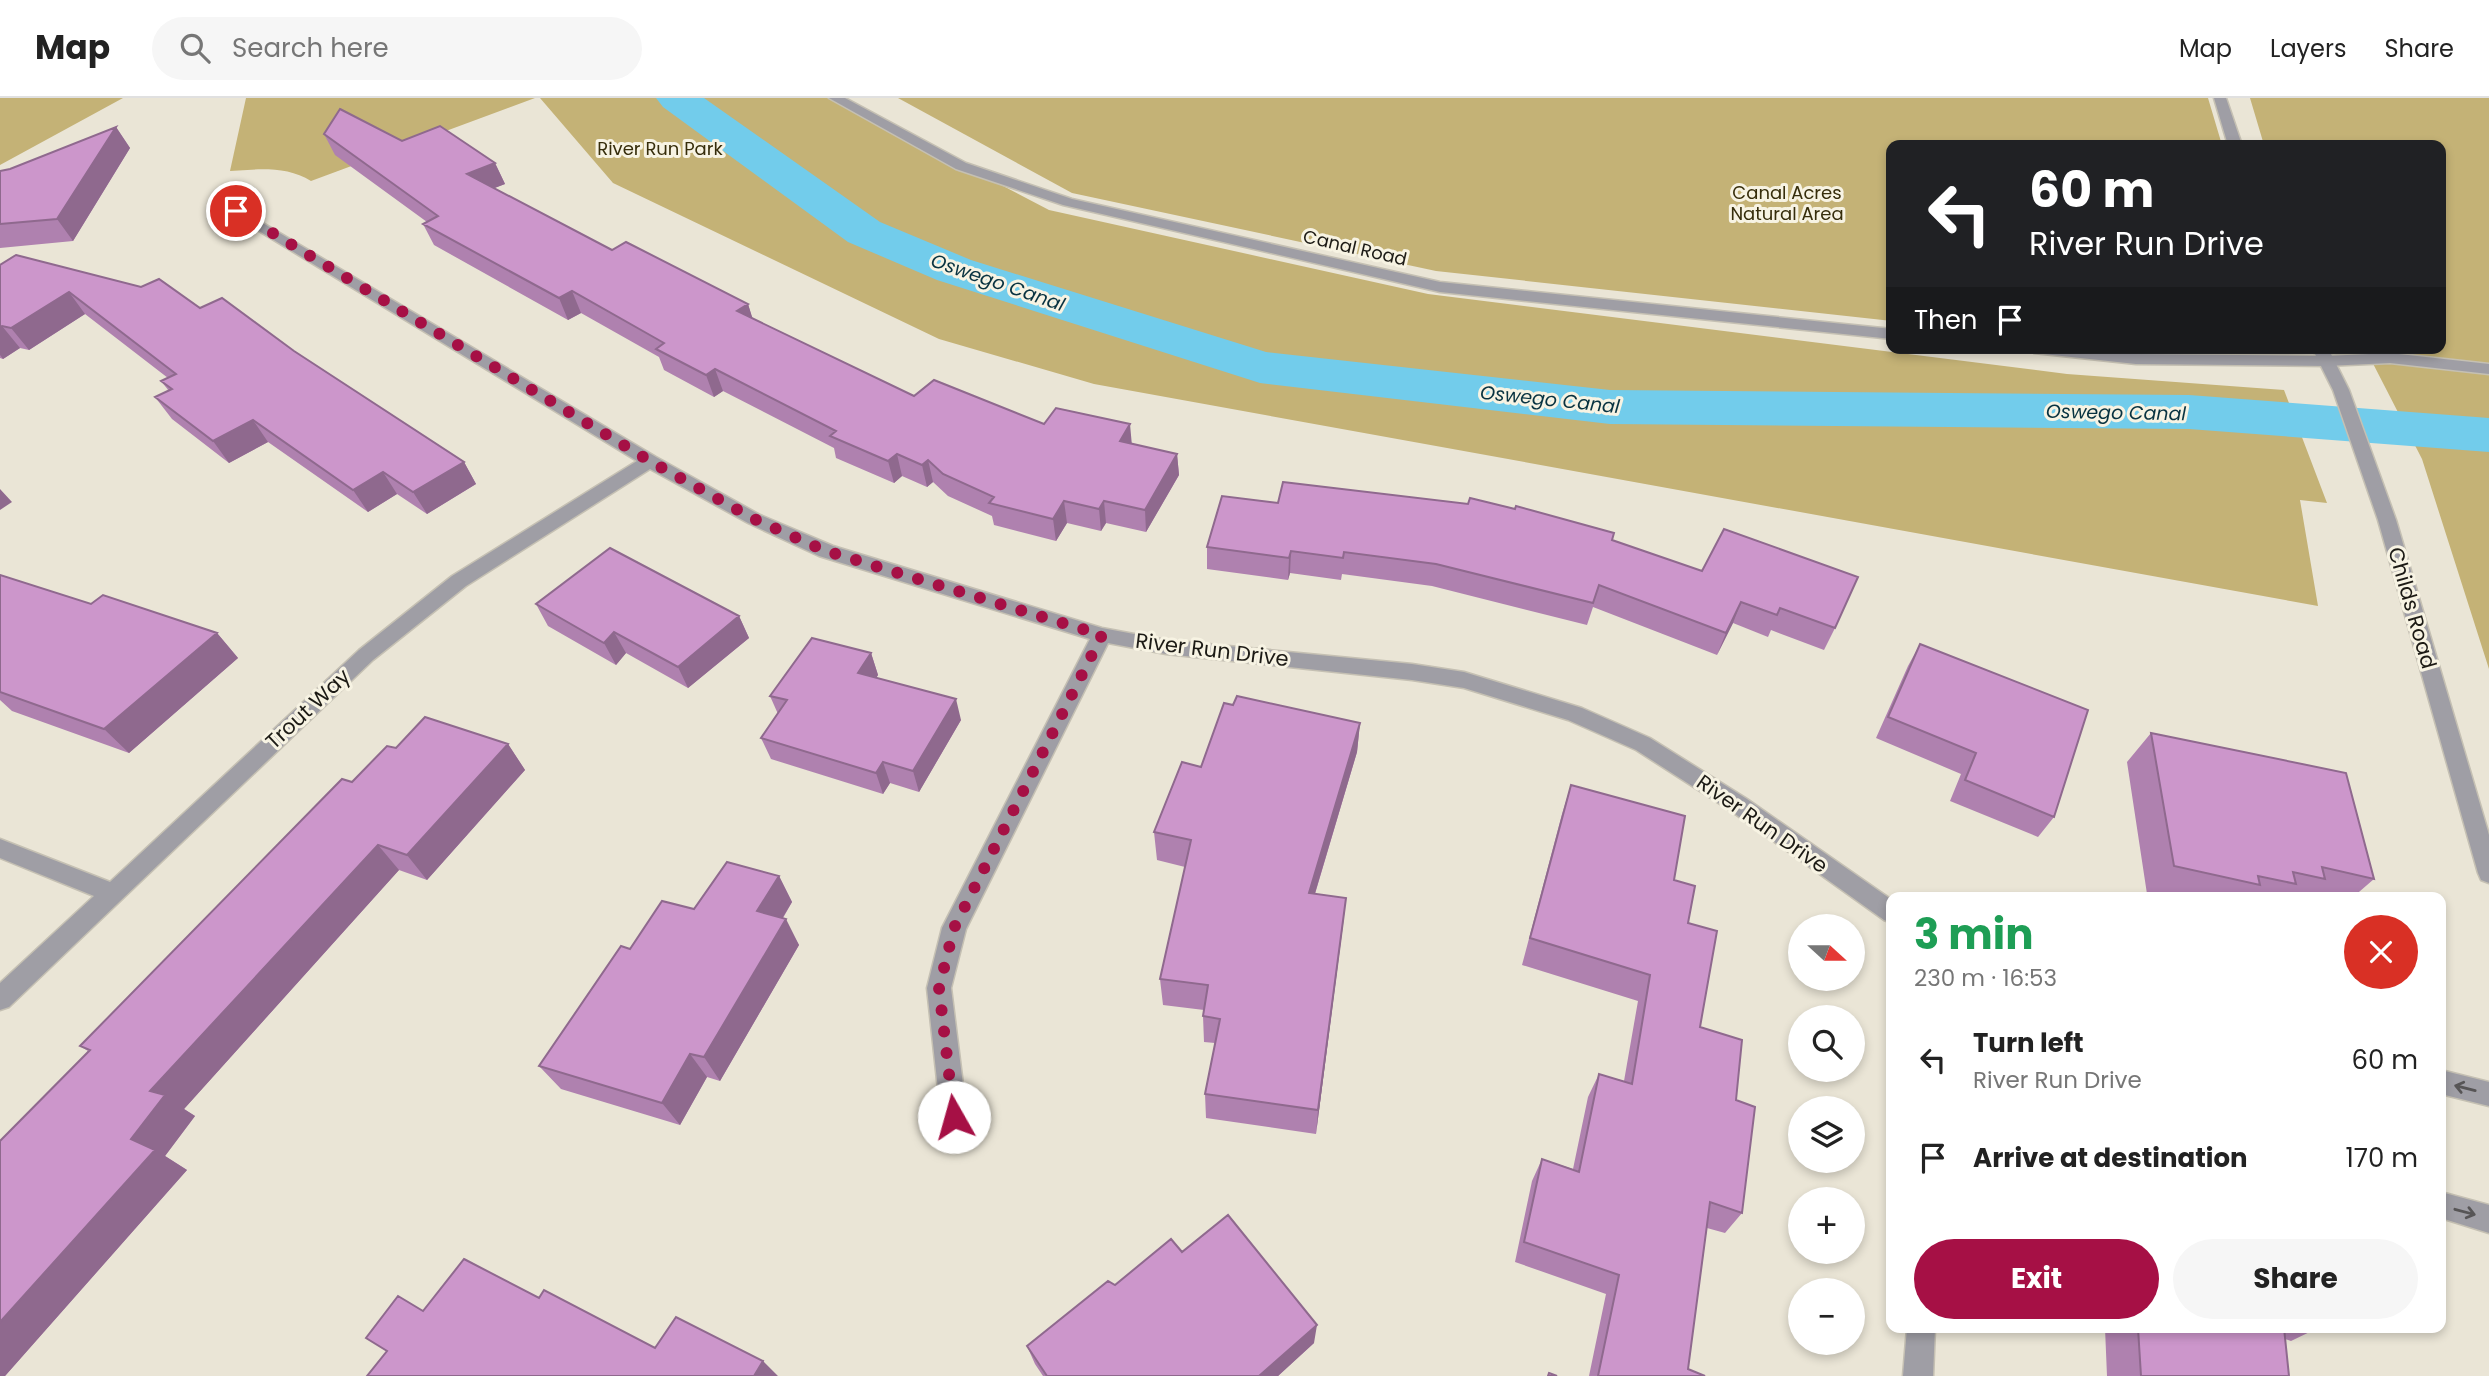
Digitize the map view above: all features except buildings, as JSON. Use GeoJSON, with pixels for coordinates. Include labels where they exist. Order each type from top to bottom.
{"type":"FeatureCollection","features":[{"type":"Feature","properties":{"kind":"street","name":"Canal Road"},"geometry":{"type":"LineString","coordinates":[[835,98],[961,166],[1068,202],[1440,287],[1886,333]]}},
{"type":"Feature","properties":{"kind":"street"},"geometry":{"type":"LineString","coordinates":[[2220,98],[2233,140]]}},
{"type":"Feature","properties":{"kind":"street","name":"River Run Drive"},"geometry":{"type":"LineString","coordinates":[[236,211],[650,461],[754,519],[826,551],[1102,635],[1166,647],[1412,672],[1464,680],[1575,714],[1643,744],[1739,806],[1886,909]]}},
{"type":"Feature","properties":{"kind":"street"},"geometry":{"type":"LineString","coordinates":[[2090,354],[2136,359],[2323,354],[2489,369]]}},
{"type":"Feature","properties":{"kind":"street","name":"Childs Road"},"geometry":{"type":"LineString","coordinates":[[2323,354],[2341,390],[2387,520],[2489,873]]}},
{"type":"Feature","properties":{"kind":"street","name":"Trout Way"},"geometry":{"type":"LineString","coordinates":[[0,999],[366,655],[459,581],[650,461]]}},
{"type":"Feature","properties":{"kind":"street"},"geometry":{"type":"LineString","coordinates":[[954,1117],[939,988],[944,959],[954,928],[1102,635]]}},
{"type":"Feature","properties":{"kind":"street"},"geometry":{"type":"LineString","coordinates":[[0,848],[113,893]]}},
{"type":"Feature","properties":{"kind":"street"},"geometry":{"type":"LineString","coordinates":[[2446,1083],[2489,1094]]}},
{"type":"Feature","properties":{"kind":"street"},"geometry":{"type":"LineString","coordinates":[[2446,1206],[2489,1219]]}},
{"type":"Feature","properties":{"kind":"street"},"geometry":{"type":"LineString","coordinates":[[1918,1376],[1921,1333]]}},
{"type":"Feature","properties":{"kind":"green space"},"geometry":{"type":"Polygon","coordinates":[[[0,98],[123,98],[0,165],[0,98]]]}},
{"type":"Feature","properties":{"kind":"green space"},"geometry":{"type":"Polygon","coordinates":[[[246,98],[535,98],[311,181],[282,171],[230,171],[246,98]]]}},
{"type":"Feature","properties":{"kind":"green space","name":"River Run Park"},"geometry":{"type":"Polygon","coordinates":[[[540,98],[835,98],[1049,210],[1428,294],[1886,351],[1886,354],[1907,354],[2067,374],[2284,390],[2327,503],[2300,500],[2318,606],[1094,384],[939,339],[613,183],[540,98]]]}},
{"type":"Feature","properties":{"kind":"green space","name":"Canal Acres Natural Area"},"geometry":{"type":"Polygon","coordinates":[[[898,98],[2208,98],[2221,140],[1886,140],[1886,320],[1436,271],[1072,193],[898,98]]]}},
{"type":"Feature","properties":{"kind":"green space"},"geometry":{"type":"Polygon","coordinates":[[[2250,98],[2489,98],[2489,669],[2422,459],[2368,354],[2446,354],[2446,140],[2263,140],[2250,98]]]}},
{"type":"Feature","properties":{"kind":"waterway","name":"Oswego Canal"},"geometry":{"type":"LineString","coordinates":[[677,98],[864,232],[954,270],[1260,367],[1610,407],[2189,412],[2489,435]]}},
{"type":"Feature","properties":{"kind":"route"},"geometry":{"type":"LineString","coordinates":[[236,211],[650,461],[754,519],[826,551],[1102,635],[954,928],[944,959],[939,988],[954,1117]]}}]}
